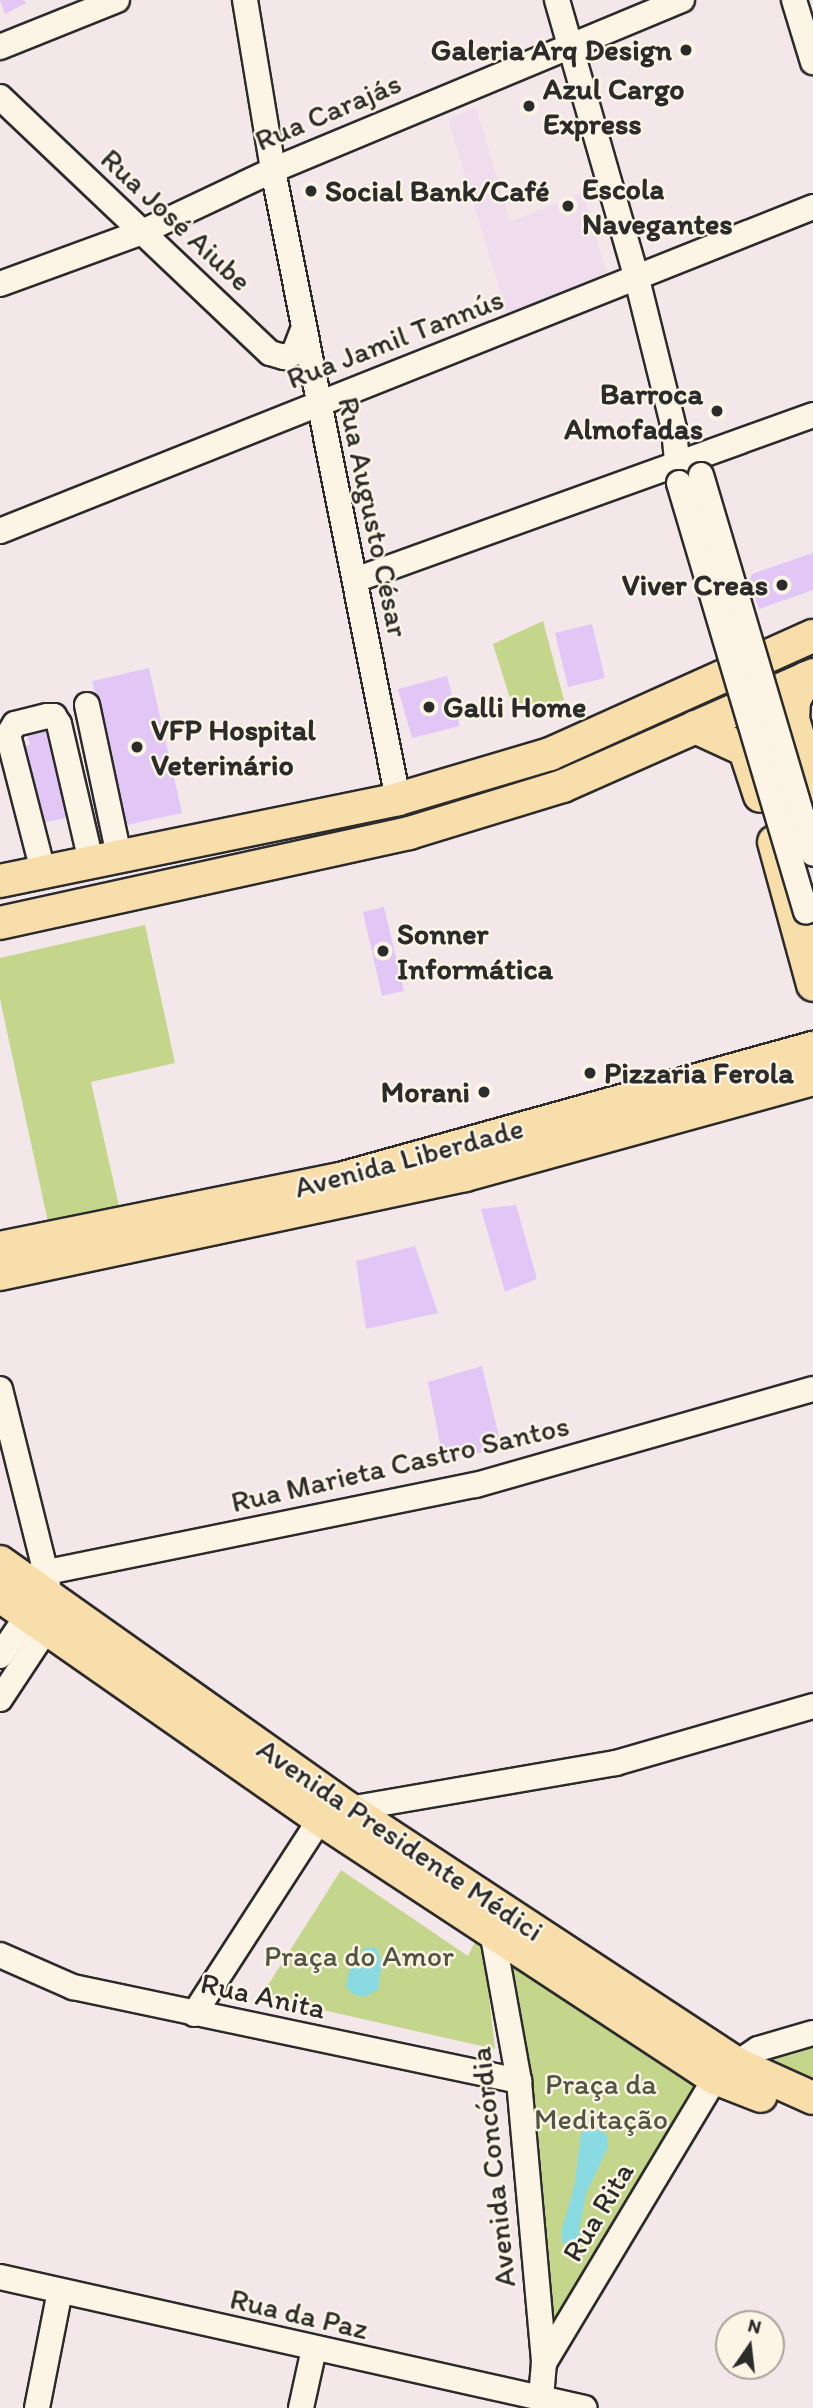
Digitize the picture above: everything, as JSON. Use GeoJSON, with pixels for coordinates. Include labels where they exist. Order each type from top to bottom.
{"type":"FeatureCollection","features":[{"type":"Feature","properties":{"kind":"main road"},"geometry":{"type":"LineString","coordinates":[[0,881],[398,799],[550,754],[813,636]]}},
{"type":"Feature","properties":{"kind":"main road"},"geometry":{"type":"LineString","coordinates":[[0,923],[409,833],[563,786],[810,676]]}},
{"type":"Feature","properties":{"kind":"main road"},"geometry":{"type":"LineString","coordinates":[[810,676],[794,701],[793,719],[813,787]]}},
{"type":"Feature","properties":{"kind":"main road"},"geometry":{"type":"LineString","coordinates":[[695,727],[745,750],[813,985]]}},
{"type":"Feature","properties":{"kind":"main road"},"geometry":{"type":"LineString","coordinates":[[761,800],[771,777],[781,769],[795,771],[813,787]]}},
{"type":"Feature","properties":{"kind":"main road","name":"Avenida Liberdade"},"geometry":{"type":"LineString","coordinates":[[0,1274],[260,1221],[520,1144],[813,1048]]}},
{"type":"Feature","properties":{"kind":"main road","name":"Avenida Liberdade"},"geometry":{"type":"LineString","coordinates":[[0,1248],[520,1144],[813,1079]]}},
{"type":"Feature","properties":{"kind":"main road","name":"Avenida Presidente Médici"},"geometry":{"type":"LineString","coordinates":[[0,1562],[725,2071],[813,2098]]}},
{"type":"Feature","properties":{"kind":"main road","name":"Avenida Presidente Médici"},"geometry":{"type":"LineString","coordinates":[[0,1596],[41,1591],[320,1819],[492,1930],[725,2071],[813,2117]]}},
{"type":"Feature","properties":{"kind":"street"},"geometry":{"type":"LineString","coordinates":[[0,47],[117,0]]}},
{"type":"Feature","properties":{"kind":"street","name":"Rua Augusto César"},"geometry":{"type":"LineString","coordinates":[[245,0],[272,170],[398,799]]}},
{"type":"Feature","properties":{"kind":"street"},"geometry":{"type":"LineString","coordinates":[[557,0],[638,279],[674,429],[813,853]]}},
{"type":"Feature","properties":{"kind":"street","name":"Rua Carajás"},"geometry":{"type":"LineString","coordinates":[[0,284],[142,232],[272,170],[569,44],[682,0]]}},
{"type":"Feature","properties":{"kind":"street"},"geometry":{"type":"LineString","coordinates":[[794,0],[813,62]]}},
{"type":"Feature","properties":{"kind":"street","name":"Rua José Aiube"},"geometry":{"type":"LineString","coordinates":[[0,97],[270,354],[284,357],[294,354],[303,329]]}},
{"type":"Feature","properties":{"kind":"street","name":"Rua Jamil Tannús"},"geometry":{"type":"LineString","coordinates":[[0,531],[317,402],[638,279],[813,207]]}},
{"type":"Feature","properties":{"kind":"street"},"geometry":{"type":"LineString","coordinates":[[355,580],[687,471],[813,415]]}},
{"type":"Feature","properties":{"kind":"street"},"geometry":{"type":"LineString","coordinates":[[687,471],[810,922]]}},
{"type":"Feature","properties":{"kind":"street"},"geometry":{"type":"LineString","coordinates":[[87,705],[105,858]]}},
{"type":"Feature","properties":{"kind":"street"},"geometry":{"type":"LineString","coordinates":[[43,871],[8,735],[15,724],[47,716],[54,716],[59,724],[105,858]]}},
{"type":"Feature","properties":{"kind":"street"},"geometry":{"type":"LineString","coordinates":[[0,1389],[41,1591],[0,1699]]}},
{"type":"Feature","properties":{"kind":"street","name":"Rua Marieta Castro Santos"},"geometry":{"type":"LineString","coordinates":[[41,1591],[475,1485],[813,1389]]}},
{"type":"Feature","properties":{"kind":"street"},"geometry":{"type":"LineString","coordinates":[[0,1656],[41,1591]]}},
{"type":"Feature","properties":{"kind":"street"},"geometry":{"type":"LineString","coordinates":[[194,2014],[320,1819],[349,1809],[616,1763],[813,1706]]}},
{"type":"Feature","properties":{"kind":"street","name":"Avenida Concórdia"},"geometry":{"type":"LineString","coordinates":[[492,1930],[519,2081],[544,2363],[526,2401]]}},
{"type":"Feature","properties":{"kind":"street","name":"Rua Anita"},"geometry":{"type":"LineString","coordinates":[[0,1955],[73,1987],[519,2081]]}},
{"type":"Feature","properties":{"kind":"street"},"geometry":{"type":"LineString","coordinates":[[725,2071],[758,2049],[813,2033]]}},
{"type":"Feature","properties":{"kind":"street","name":"Rua Rita"},"geometry":{"type":"LineString","coordinates":[[544,2363],[725,2071]]}},
{"type":"Feature","properties":{"kind":"street","name":"Rua da Paz"},"geometry":{"type":"LineString","coordinates":[[0,2277],[526,2401],[585,2408]]}},
{"type":"Feature","properties":{"kind":"street"},"geometry":{"type":"LineString","coordinates":[[37,2408],[60,2291]]}},
{"type":"Feature","properties":{"kind":"street"},"geometry":{"type":"LineString","coordinates":[[301,2408],[314,2350]]}},
{"type":"Feature","properties":{"kind":"shaded area","name":"Escola Navegantes"},"geometry":{"type":"Polygon","coordinates":[[[476,107],[510,222],[583,192],[608,278],[508,317],[448,119],[476,107]]]}},
{"type":"Feature","properties":{"kind":"green space"},"geometry":{"type":"Polygon","coordinates":[[[543,621],[564,700],[514,711],[493,644],[543,621]]]}},
{"type":"Feature","properties":{"kind":"green space"},"geometry":{"type":"Polygon","coordinates":[[[145,925],[175,1063],[91,1082],[119,1206],[48,1222],[0,999],[0,958],[145,925]]]}},
{"type":"Feature","properties":{"kind":"green space","name":"Praça do Amor"},"geometry":{"type":"Polygon","coordinates":[[[341,1870],[468,1956],[476,1940],[484,1951],[495,2049],[261,1996],[341,1870]]]}},
{"type":"Feature","properties":{"kind":"green space","name":"Praça da Meditação"},"geometry":{"type":"Polygon","coordinates":[[[501,1942],[699,2080],[550,2337],[501,1942]]]}},
{"type":"Feature","properties":{"kind":"green space"},"geometry":{"type":"Polygon","coordinates":[[[813,2043],[813,2085],[766,2062],[767,2059],[813,2043]]]}},
{"type":"Feature","properties":{"kind":"water"},"geometry":{"type":"Polygon","coordinates":[[[376,1947],[382,1962],[378,1990],[364,1997],[353,1994],[346,1986],[351,1963],[365,1948],[376,1947]]]}},
{"type":"Feature","properties":{"kind":"water"},"geometry":{"type":"Polygon","coordinates":[[[587,2120],[607,2135],[608,2147],[586,2194],[576,2248],[562,2242],[562,2229],[574,2187],[582,2126],[587,2120]]]}},
{"type":"Feature","properties":{"kind":"building"},"geometry":{"type":"Polygon","coordinates":[[[0,0],[24,0],[26,3],[5,14],[0,0]]]}},
{"type":"Feature","properties":{"kind":"building","name":"Viver Creas"},"geometry":{"type":"Polygon","coordinates":[[[813,553],[813,590],[759,609],[749,580],[752,574],[813,553]]]}},
{"type":"Feature","properties":{"kind":"building"},"geometry":{"type":"Polygon","coordinates":[[[592,624],[605,678],[568,687],[555,633],[592,624]]]}},
{"type":"Feature","properties":{"kind":"building","name":"VFP Hospital Veterinário"},"geometry":{"type":"Polygon","coordinates":[[[149,668],[182,813],[127,825],[92,681],[149,668]]]}},
{"type":"Feature","properties":{"kind":"building","name":"Galli Home"},"geometry":{"type":"Polygon","coordinates":[[[447,676],[460,726],[412,738],[398,689],[447,676]]]}},
{"type":"Feature","properties":{"kind":"building"},"geometry":{"type":"Polygon","coordinates":[[[55,728],[70,817],[38,824],[19,747],[30,745],[27,735],[55,728]]]}},
{"type":"Feature","properties":{"kind":"building","name":"Sonner Informática"},"geometry":{"type":"Polygon","coordinates":[[[384,907],[404,991],[382,996],[363,912],[384,907]]]}},
{"type":"Feature","properties":{"kind":"building"},"geometry":{"type":"Polygon","coordinates":[[[516,1205],[537,1279],[505,1292],[481,1209],[516,1205]]]}},
{"type":"Feature","properties":{"kind":"building"},"geometry":{"type":"Polygon","coordinates":[[[415,1246],[438,1313],[366,1329],[356,1261],[415,1246]]]}},
{"type":"Feature","properties":{"kind":"building"},"geometry":{"type":"Polygon","coordinates":[[[482,1366],[502,1449],[443,1459],[428,1382],[482,1366]]]}},
{"type":"Feature","properties":{"kind":"place","name":"Galeria Arq Design"},"geometry":{"type":"Point","coordinates":[686,50]}},
{"type":"Feature","properties":{"kind":"place","name":"Azul Cargo Express"},"geometry":{"type":"Point","coordinates":[529,106]}},
{"type":"Feature","properties":{"kind":"place","name":"Social Bank/Café"},"geometry":{"type":"Point","coordinates":[311,191]}},
{"type":"Feature","properties":{"kind":"place","name":"Escola Navegantes"},"geometry":{"type":"Point","coordinates":[568,206]}},
{"type":"Feature","properties":{"kind":"place","name":"Barroca Almofadas"},"geometry":{"type":"Point","coordinates":[717,411]}},
{"type":"Feature","properties":{"kind":"place","name":"Viver Creas"},"geometry":{"type":"Point","coordinates":[782,585]}},
{"type":"Feature","properties":{"kind":"place","name":"Galli Home"},"geometry":{"type":"Point","coordinates":[429,707]}},
{"type":"Feature","properties":{"kind":"place","name":"VFP Hospital Veterinário"},"geometry":{"type":"Point","coordinates":[137,747]}},
{"type":"Feature","properties":{"kind":"place","name":"Sonner Informática"},"geometry":{"type":"Point","coordinates":[383,951]}},
{"type":"Feature","properties":{"kind":"place","name":"Pizzaria Ferola"},"geometry":{"type":"Point","coordinates":[590,1073]}},
{"type":"Feature","properties":{"kind":"place","name":"Morani"},"geometry":{"type":"Point","coordinates":[484,1092]}}]}
